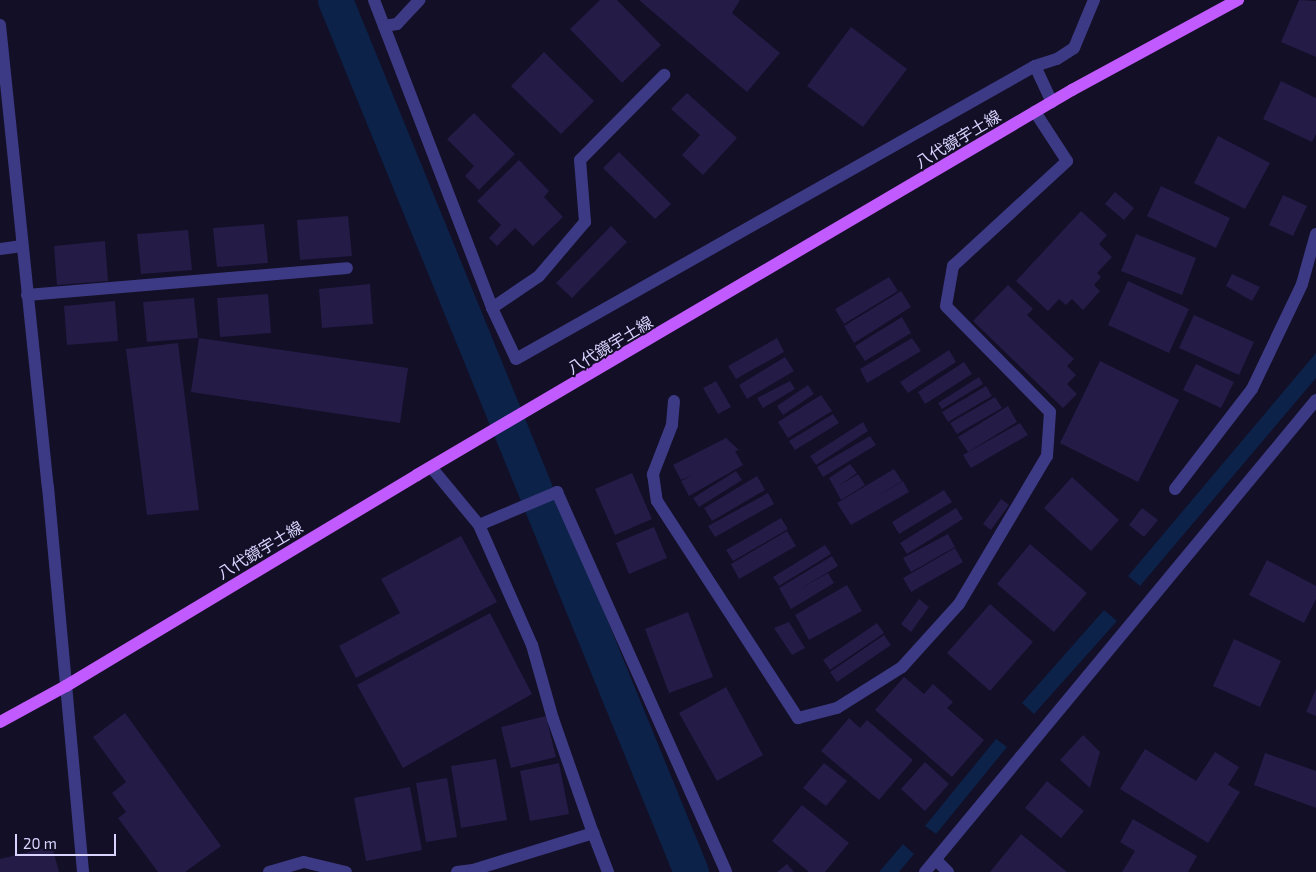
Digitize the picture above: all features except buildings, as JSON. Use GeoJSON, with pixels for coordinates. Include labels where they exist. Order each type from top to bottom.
{"type":"FeatureCollection","features":[{"type":"Feature","properties":{"kind":"main road","name":"八代鏡宇土線"},"geometry":{"type":"LineString","coordinates":[[0,722],[66,686],[431,467],[532,410],[1052,102],[1238,0]]}},
{"type":"Feature","properties":{"kind":"street"},"geometry":{"type":"LineString","coordinates":[[374,0],[492,308],[516,359],[1034,66],[1057,59],[1074,48],[1094,0]]}},
{"type":"Feature","properties":{"kind":"street"},"geometry":{"type":"LineString","coordinates":[[384,26],[397,24],[419,0]]}},
{"type":"Feature","properties":{"kind":"street"},"geometry":{"type":"LineString","coordinates":[[0,25],[83,872]]}},
{"type":"Feature","properties":{"kind":"street"},"geometry":{"type":"LineString","coordinates":[[1034,66],[1052,102]]}},
{"type":"Feature","properties":{"kind":"street"},"geometry":{"type":"LineString","coordinates":[[492,308],[539,276],[585,222],[580,160],[664,75]]}},
{"type":"Feature","properties":{"kind":"street"},"geometry":{"type":"LineString","coordinates":[[674,401],[672,425],[653,474],[657,501],[798,718],[838,708],[902,667],[959,604],[1047,456],[1050,412],[946,306],[953,266],[1067,161],[1036,112]]}},
{"type":"Feature","properties":{"kind":"street"},"geometry":{"type":"LineString","coordinates":[[1175,489],[1252,389],[1302,284],[1316,234]]}},
{"type":"Feature","properties":{"kind":"street"},"geometry":{"type":"LineString","coordinates":[[0,249],[22,246]]}},
{"type":"Feature","properties":{"kind":"street"},"geometry":{"type":"LineString","coordinates":[[27,295],[347,268]]}},
{"type":"Feature","properties":{"kind":"street"},"geometry":{"type":"LineString","coordinates":[[925,872],[1316,400]]}},
{"type":"Feature","properties":{"kind":"street"},"geometry":{"type":"LineString","coordinates":[[431,467],[479,525],[532,645],[553,719],[608,872]]}},
{"type":"Feature","properties":{"kind":"street"},"geometry":{"type":"LineString","coordinates":[[479,525],[557,492],[726,872]]}},
{"type":"Feature","properties":{"kind":"street"},"geometry":{"type":"LineString","coordinates":[[457,872],[473,870],[593,834]]}},
{"type":"Feature","properties":{"kind":"street"},"geometry":{"type":"LineString","coordinates":[[936,860],[948,872]]}},
{"type":"Feature","properties":{"kind":"street"},"geometry":{"type":"LineString","coordinates":[[269,872],[304,862],[346,872]]}},
{"type":"Feature","properties":{"kind":"water"},"geometry":{"type":"Polygon","coordinates":[[[1316,353],[1316,378],[1140,586],[1128,576],[1316,353]]]}},
{"type":"Feature","properties":{"kind":"water"},"geometry":{"type":"Polygon","coordinates":[[[1104,610],[1117,621],[1034,714],[1022,703],[1104,610]]]}},
{"type":"Feature","properties":{"kind":"water"},"geometry":{"type":"Polygon","coordinates":[[[996,739],[1007,747],[936,834],[925,826],[996,739]]]}},
{"type":"Feature","properties":{"kind":"water"},"geometry":{"type":"Polygon","coordinates":[[[903,844],[914,854],[899,872],[879,872],[903,844]]]}},
{"type":"Feature","properties":{"kind":"waterway"},"geometry":{"type":"LineString","coordinates":[[335,0],[691,872]]}}]}
